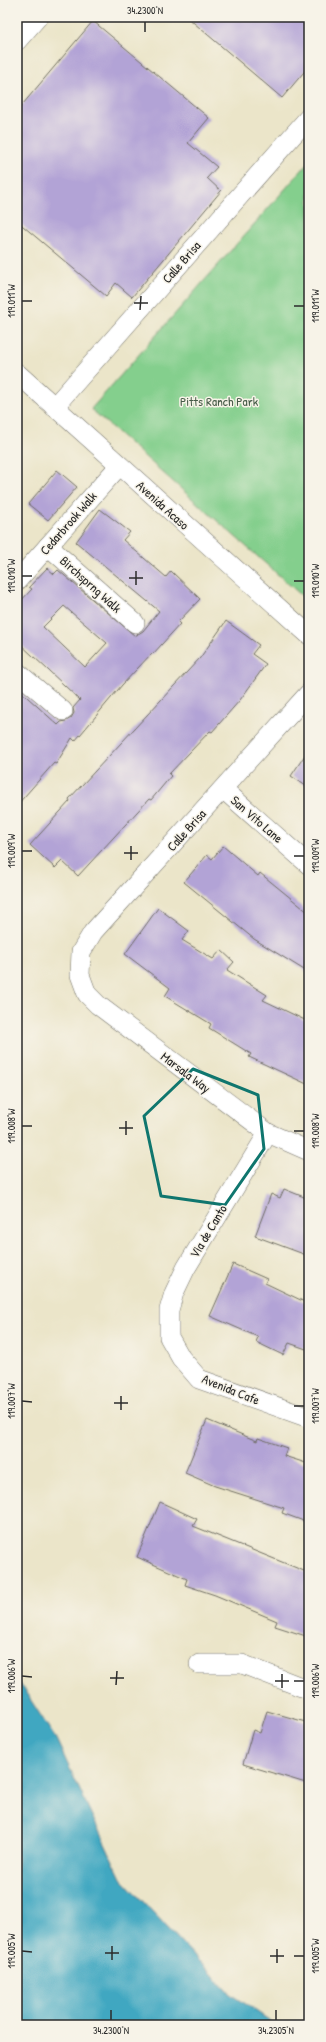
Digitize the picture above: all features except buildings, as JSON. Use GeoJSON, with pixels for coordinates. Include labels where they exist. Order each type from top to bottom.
{"type":"FeatureCollection","features":[{"type":"Feature","properties":{"kind":"street"},"geometry":{"type":"LineString","coordinates":[[17,41],[38,17]]}},
{"type":"Feature","properties":{"kind":"street","name":"Calle Brisa"},"geometry":{"type":"LineString","coordinates":[[54,407],[309,117]]}},
{"type":"Feature","properties":{"kind":"street","name":"Avenida Acaso"},"geometry":{"type":"LineString","coordinates":[[17,373],[309,635]]}},
{"type":"Feature","properties":{"kind":"street","name":"Cedarbrook Walk"},"geometry":{"type":"LineString","coordinates":[[17,581],[119,466]]}},
{"type":"Feature","properties":{"kind":"street","name":"Birchsprng Walk"},"geometry":{"type":"LineString","coordinates":[[48,546],[135,623]]}},
{"type":"Feature","properties":{"kind":"street"},"geometry":{"type":"LineString","coordinates":[[17,672],[63,711]]}},
{"type":"Feature","properties":{"kind":"street","name":"Calle Brisa"},"geometry":{"type":"LineString","coordinates":[[80,975],[82,952],[93,932],[309,693]]}},
{"type":"Feature","properties":{"kind":"street","name":"San Vito Lane"},"geometry":{"type":"LineString","coordinates":[[223,789],[309,865]]}},
{"type":"Feature","properties":{"kind":"street","name":"Marsala Way"},"geometry":{"type":"LineString","coordinates":[[80,975],[87,994],[98,1005],[268,1133],[309,1151]]}},
{"type":"Feature","properties":{"kind":"street","name":"Via de Canto"},"geometry":{"type":"LineString","coordinates":[[169,1337],[169,1310],[174,1293],[186,1268],[268,1133]]}},
{"type":"Feature","properties":{"kind":"street","name":"Avenida Cafe"},"geometry":{"type":"LineString","coordinates":[[169,1337],[181,1358],[199,1379],[309,1418]]}},
{"type":"Feature","properties":{"kind":"street"},"geometry":{"type":"LineString","coordinates":[[199,1664],[242,1664],[309,1690]]}},
{"type":"Feature","properties":{"kind":"highlighted area"},"geometry":{"type":"Polygon","coordinates":[[[193,1069],[258,1095],[264,1149],[225,1205],[161,1196],[144,1116],[193,1069]]]}},
{"type":"Feature","properties":{"kind":"green space","name":"Pitts Ranch Park"},"geometry":{"type":"Polygon","coordinates":[[[309,162],[309,602],[91,409],[309,162]]]}},
{"type":"Feature","properties":{"kind":"water"},"geometry":{"type":"Polygon","coordinates":[[[17,1679],[56,1739],[121,1878],[227,1991],[276,2025],[17,2025],[17,1679]]]}}]}
